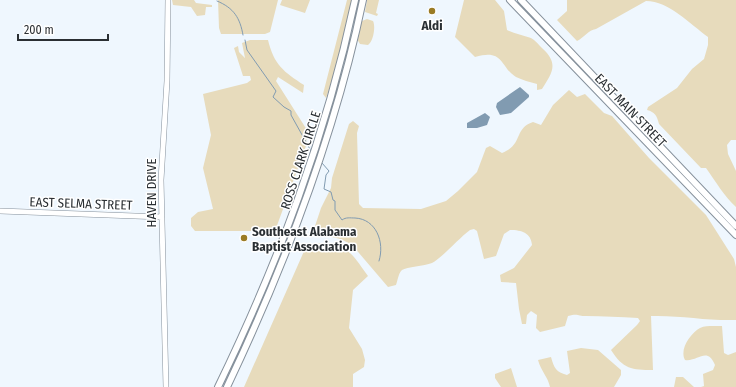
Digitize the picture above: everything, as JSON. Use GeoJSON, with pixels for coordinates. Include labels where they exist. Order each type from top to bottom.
{"type":"FeatureCollection","features":[{"type":"Feature","properties":{"kind":"highway","name":"ROSS CLARK CIRCLE"},"geometry":{"type":"LineString","coordinates":[[218,387],[263,292],[303,189],[332,95],[355,0]]}},
{"type":"Feature","properties":{"kind":"highway","name":"ROSS CLARK CIRCLE"},"geometry":{"type":"LineString","coordinates":[[226,387],[270,294],[310,191],[335,110],[363,0]]}},
{"type":"Feature","properties":{"kind":"highway","name":"EAST MAIN STREET"},"geometry":{"type":"LineString","coordinates":[[510,0],[736,235]]}},
{"type":"Feature","properties":{"kind":"highway","name":"EAST MAIN STREET"},"geometry":{"type":"LineString","coordinates":[[521,0],[736,226]]}},
{"type":"Feature","properties":{"kind":"highway"},"geometry":{"type":"LineString","coordinates":[[332,95],[335,110]]}},
{"type":"Feature","properties":{"kind":"highway"},"geometry":{"type":"LineString","coordinates":[[330,102],[335,110]]}},
{"type":"Feature","properties":{"kind":"highway"},"geometry":{"type":"LineString","coordinates":[[263,292],[270,294]]}},
{"type":"Feature","properties":{"kind":"street","name":"HAVEN DRIVE"},"geometry":{"type":"LineString","coordinates":[[166,387],[161,165],[166,89],[168,0]]}},
{"type":"Feature","properties":{"kind":"street","name":"EAST SELMA STREET"},"geometry":{"type":"LineString","coordinates":[[0,211],[162,217]]}},
{"type":"Feature","properties":{"kind":"shaded area"},"geometry":{"type":"Polygon","coordinates":[[[172,0],[194,0],[196,3],[212,5],[212,7],[206,7],[205,15],[197,16],[191,7],[173,5],[172,0]]]}},
{"type":"Feature","properties":{"kind":"shaded area"},"geometry":{"type":"Polygon","coordinates":[[[218,0],[278,0],[270,32],[265,34],[221,34],[219,28],[218,0]]]}},
{"type":"Feature","properties":{"kind":"shaded area"},"geometry":{"type":"Polygon","coordinates":[[[282,0],[310,0],[305,13],[280,5],[282,0]]]}},
{"type":"Feature","properties":{"kind":"shaded area"},"geometry":{"type":"Polygon","coordinates":[[[347,0],[352,0],[336,69],[326,98],[323,94],[347,0]]]}},
{"type":"Feature","properties":{"kind":"shaded area"},"geometry":{"type":"Polygon","coordinates":[[[367,0],[379,0],[376,13],[378,14],[377,16],[365,12],[367,0]]]}},
{"type":"Feature","properties":{"kind":"shaded area"},"geometry":{"type":"Polygon","coordinates":[[[464,0],[495,0],[504,11],[507,30],[532,39],[548,54],[551,59],[552,69],[549,78],[542,89],[537,90],[537,84],[516,77],[496,57],[484,55],[475,57],[455,37],[464,0]]]}},
{"type":"Feature","properties":{"kind":"shaded area"},"geometry":{"type":"Polygon","coordinates":[[[567,0],[736,0],[736,140],[731,140],[727,145],[728,154],[736,171],[736,207],[724,194],[706,168],[701,168],[659,124],[655,115],[647,110],[648,107],[677,88],[692,69],[704,59],[708,45],[708,37],[671,9],[655,2],[646,1],[591,31],[577,41],[557,20],[567,11],[567,0]]]}},
{"type":"Feature","properties":{"kind":"shaded area"},"geometry":{"type":"Polygon","coordinates":[[[367,19],[373,21],[374,24],[373,38],[368,45],[360,44],[357,39],[362,21],[367,19]]]}},
{"type":"Feature","properties":{"kind":"shaded area"},"geometry":{"type":"Polygon","coordinates":[[[250,40],[268,40],[273,56],[285,72],[304,85],[303,93],[278,77],[276,81],[307,130],[306,146],[275,231],[195,231],[191,226],[191,218],[198,212],[213,209],[203,168],[211,135],[203,94],[247,83],[251,80],[250,76],[243,76],[234,48],[238,46],[239,52],[245,58],[242,43],[250,40]]]}},
{"type":"Feature","properties":{"kind":"shaded area"},"geometry":{"type":"Polygon","coordinates":[[[569,90],[577,97],[585,94],[604,113],[612,116],[649,158],[706,215],[734,259],[736,267],[736,320],[651,316],[653,370],[639,370],[624,365],[611,350],[637,325],[640,321],[638,318],[574,315],[568,316],[565,326],[540,332],[536,328],[537,315],[531,311],[527,315],[526,324],[522,324],[516,283],[501,282],[500,275],[514,268],[532,245],[530,238],[525,233],[510,230],[504,234],[496,256],[484,259],[477,231],[474,229],[470,230],[441,257],[432,263],[402,270],[396,285],[388,287],[353,246],[338,238],[312,235],[321,208],[331,188],[332,178],[349,124],[353,121],[359,126],[357,133],[359,204],[363,208],[421,209],[446,201],[458,191],[477,172],[486,148],[490,146],[502,153],[513,145],[527,125],[533,122],[541,125],[553,105],[569,90]]]}},
{"type":"Feature","properties":{"kind":"shaded area"},"geometry":{"type":"Polygon","coordinates":[[[320,243],[337,246],[349,252],[368,276],[353,290],[349,328],[362,349],[365,360],[364,367],[353,374],[353,387],[244,387],[305,249],[320,243]]]}},
{"type":"Feature","properties":{"kind":"shaded area"},"geometry":{"type":"Polygon","coordinates":[[[705,326],[722,326],[724,353],[728,355],[736,352],[736,387],[701,387],[704,386],[703,374],[713,370],[715,365],[709,356],[685,360],[685,346],[690,337],[700,328],[705,326]]]}},
{"type":"Feature","properties":{"kind":"shaded area"},"geometry":{"type":"Polygon","coordinates":[[[581,348],[598,350],[621,370],[621,375],[614,387],[550,387],[538,360],[551,357],[556,369],[567,375],[570,373],[567,351],[581,348]]]}},
{"type":"Feature","properties":{"kind":"shaded area"},"geometry":{"type":"Polygon","coordinates":[[[511,368],[517,387],[501,387],[495,378],[495,374],[511,368]]]}},
{"type":"Feature","properties":{"kind":"shaded area"},"geometry":{"type":"Polygon","coordinates":[[[676,377],[683,377],[694,387],[674,387],[676,377]]]}},
{"type":"Feature","properties":{"kind":"water"},"geometry":{"type":"Polygon","coordinates":[[[520,87],[529,95],[529,97],[511,113],[500,115],[496,107],[497,103],[520,87]]]}},
{"type":"Feature","properties":{"kind":"water"},"geometry":{"type":"Polygon","coordinates":[[[485,113],[490,117],[487,125],[477,128],[467,128],[467,123],[485,113]]]}},
{"type":"Feature","properties":{"kind":"waterway"},"geometry":{"type":"LineString","coordinates":[[217,1],[232,10],[238,19],[243,35]]}},
{"type":"Feature","properties":{"kind":"waterway"},"geometry":{"type":"LineString","coordinates":[[245,40],[247,50],[276,91],[273,97],[291,111],[291,115],[311,151]]}},
{"type":"Feature","properties":{"kind":"waterway"},"geometry":{"type":"LineString","coordinates":[[322,163],[329,171],[326,175],[324,189],[331,192],[333,200],[335,201],[335,210],[342,220],[345,218],[362,219],[373,227],[380,239],[381,254],[379,261]]}},
{"type":"Feature","properties":{"kind":"place","name":"Aldi"},"geometry":{"type":"Point","coordinates":[432,11]}},
{"type":"Feature","properties":{"kind":"place","name":"Southeast Alabama Baptist Association"},"geometry":{"type":"Point","coordinates":[244,238]}}]}
